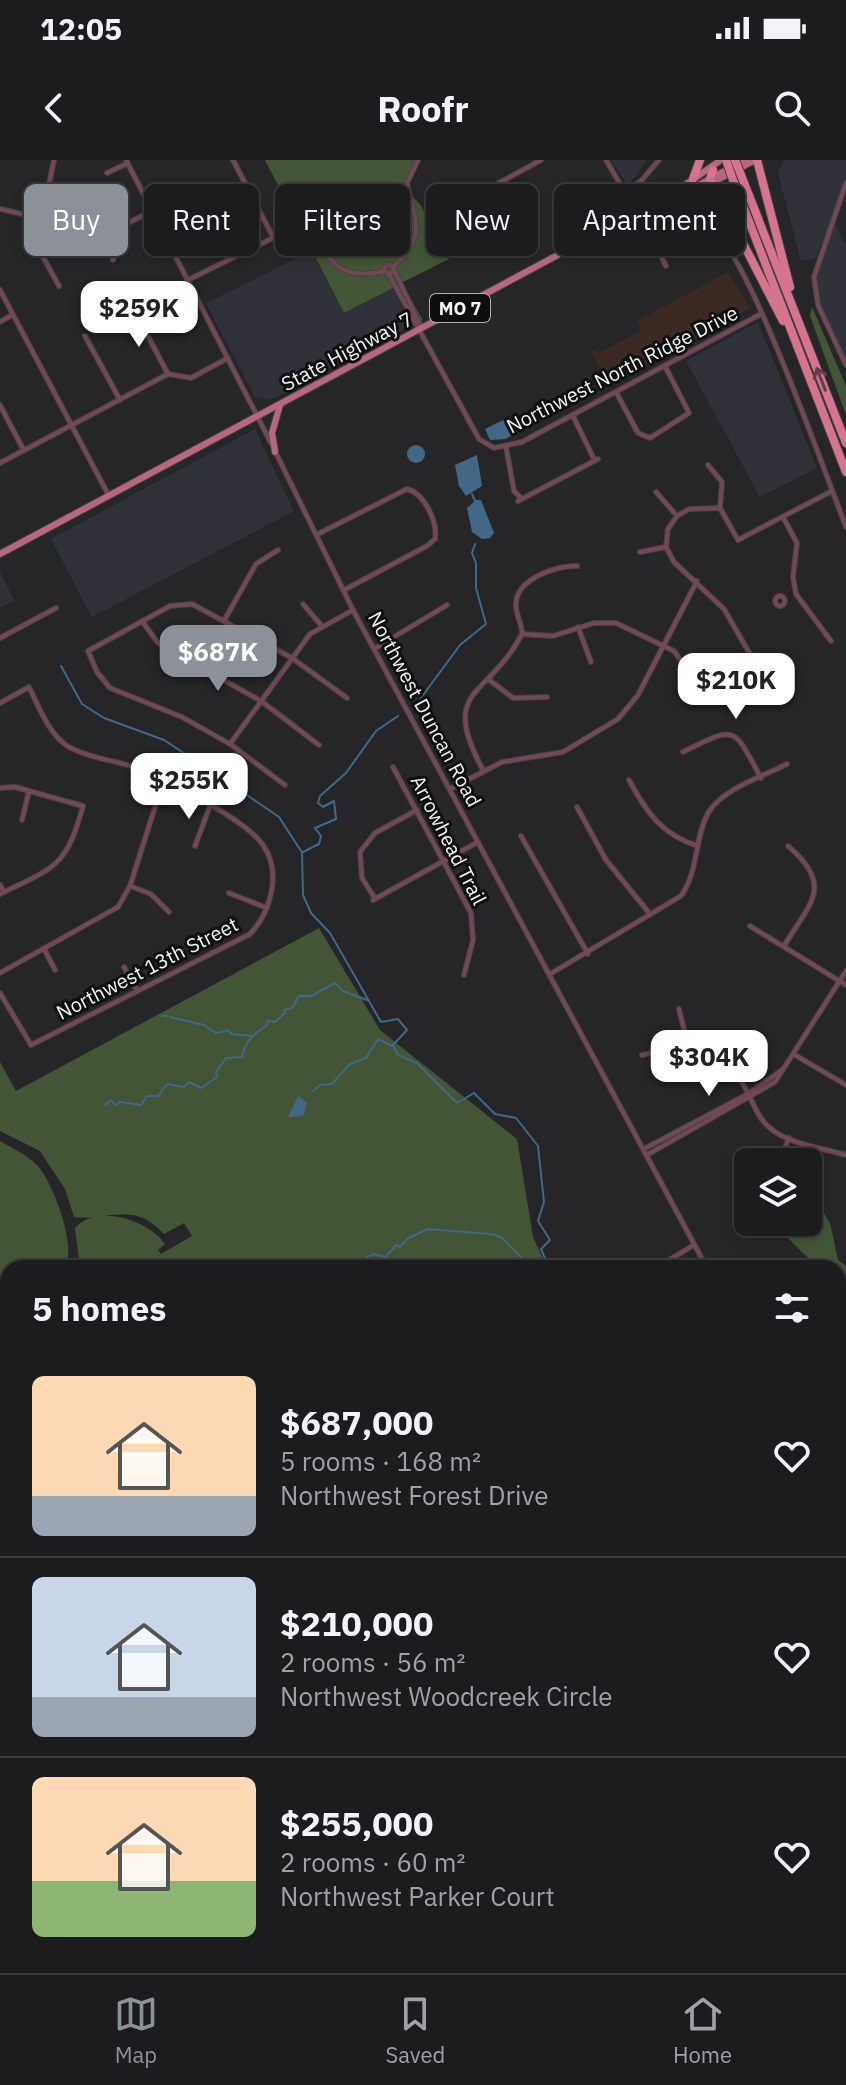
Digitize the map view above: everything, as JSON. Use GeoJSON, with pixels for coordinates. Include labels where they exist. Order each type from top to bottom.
{"type":"FeatureCollection","features":[{"type":"Feature","properties":{"kind":"highway"},"geometry":{"type":"LineString","coordinates":[[728,160],[796,315],[846,443]]}},
{"type":"Feature","properties":{"kind":"highway"},"geometry":{"type":"LineString","coordinates":[[756,160],[796,315]]}},
{"type":"Feature","properties":{"kind":"highway"},"geometry":{"type":"LineString","coordinates":[[761,177],[763,160]]}},
{"type":"Feature","properties":{"kind":"highway"},"geometry":{"type":"LineString","coordinates":[[737,178],[846,472]]}},
{"type":"Feature","properties":{"kind":"highway"},"geometry":{"type":"LineString","coordinates":[[745,250],[804,365]]}},
{"type":"Feature","properties":{"kind":"main road","name":"MO 7"},"geometry":{"type":"LineString","coordinates":[[689,184],[728,160]]}},
{"type":"Feature","properties":{"kind":"main road","name":"MO 7"},"geometry":{"type":"LineString","coordinates":[[707,172],[745,160]]}},
{"type":"Feature","properties":{"kind":"main road","name":"MO 7"},"geometry":{"type":"LineString","coordinates":[[707,172],[756,160]]}},
{"type":"Feature","properties":{"kind":"main road","name":"State Highway 7"},"geometry":{"type":"LineString","coordinates":[[259,417],[557,256]]}},
{"type":"Feature","properties":{"kind":"main road"},"geometry":{"type":"LineString","coordinates":[[275,452],[272,433],[280,405]]}},
{"type":"Feature","properties":{"kind":"main road","name":"MO 7"},"geometry":{"type":"LineString","coordinates":[[0,554],[259,417]]}},
{"type":"Feature","properties":{"kind":"street"},"geometry":{"type":"LineString","coordinates":[[48,184],[54,160]]}},
{"type":"Feature","properties":{"kind":"street"},"geometry":{"type":"LineString","coordinates":[[233,160],[245,184]]}},
{"type":"Feature","properties":{"kind":"street"},"geometry":{"type":"LineString","coordinates":[[188,280],[272,235],[299,229],[345,271],[362,275],[394,268],[406,255],[417,233],[417,212],[407,183],[418,160]]}},
{"type":"Feature","properties":{"kind":"street"},"geometry":{"type":"LineString","coordinates":[[497,184],[541,160]]}},
{"type":"Feature","properties":{"kind":"street"},"geometry":{"type":"LineString","coordinates":[[606,160],[621,184]]}},
{"type":"Feature","properties":{"kind":"street"},"geometry":{"type":"LineString","coordinates":[[636,184],[659,160]]}},
{"type":"Feature","properties":{"kind":"street"},"geometry":{"type":"LineString","coordinates":[[107,173],[127,162]]}},
{"type":"Feature","properties":{"kind":"street","name":"Northwest Duncan Road"},"geometry":{"type":"LineString","coordinates":[[127,162],[144,195]]}},
{"type":"Feature","properties":{"kind":"street"},"geometry":{"type":"LineString","coordinates":[[846,183],[814,277],[818,305],[846,365]]}},
{"type":"Feature","properties":{"kind":"street"},"geometry":{"type":"LineString","coordinates":[[0,209],[24,214]]}},
{"type":"Feature","properties":{"kind":"street"},"geometry":{"type":"LineString","coordinates":[[259,210],[272,235]]}},
{"type":"Feature","properties":{"kind":"street"},"geometry":{"type":"LineString","coordinates":[[44,256],[59,286]]}},
{"type":"Feature","properties":{"kind":"street"},"geometry":{"type":"LineString","coordinates":[[113,260],[114,256]]}},
{"type":"Feature","properties":{"kind":"street","name":"Northwest Duncan Road"},"geometry":{"type":"LineString","coordinates":[[175,256],[259,417],[353,610],[702,1260]]}},
{"type":"Feature","properties":{"kind":"street"},"geometry":{"type":"LineString","coordinates":[[661,256],[666,266]]}},
{"type":"Feature","properties":{"kind":"street"},"geometry":{"type":"LineString","coordinates":[[730,256],[761,314],[846,527]]}},
{"type":"Feature","properties":{"kind":"street"},"geometry":{"type":"LineString","coordinates":[[386,263],[394,268],[421,320],[421,330],[386,272],[386,263]]}},
{"type":"Feature","properties":{"kind":"street"},"geometry":{"type":"LineString","coordinates":[[0,290],[109,496]]}},
{"type":"Feature","properties":{"kind":"street"},"geometry":{"type":"LineString","coordinates":[[134,310],[168,374]]}},
{"type":"Feature","properties":{"kind":"street","name":"Northwest North Ridge Drive"},"geometry":{"type":"LineString","coordinates":[[421,330],[479,439],[490,447],[506,447],[573,416],[761,314]]}},
{"type":"Feature","properties":{"kind":"street"},"geometry":{"type":"LineString","coordinates":[[0,322],[13,315]]}},
{"type":"Feature","properties":{"kind":"street"},"geometry":{"type":"LineString","coordinates":[[85,336],[120,400]]}},
{"type":"Feature","properties":{"kind":"street"},"geometry":{"type":"LineString","coordinates":[[0,463],[168,374],[191,378],[228,358]]}},
{"type":"Feature","properties":{"kind":"street"},"geometry":{"type":"LineString","coordinates":[[616,392],[638,433],[650,438],[689,413],[665,366]]}},
{"type":"Feature","properties":{"kind":"street"},"geometry":{"type":"LineString","coordinates":[[0,405],[24,450]]}},
{"type":"Feature","properties":{"kind":"street"},"geometry":{"type":"LineString","coordinates":[[506,447],[514,491],[519,499],[596,459],[573,416]]}},
{"type":"Feature","properties":{"kind":"street"},"geometry":{"type":"LineString","coordinates":[[708,465],[722,482],[720,508],[738,540],[832,491]]}},
{"type":"Feature","properties":{"kind":"street"},"geometry":{"type":"LineString","coordinates":[[316,535],[400,491],[414,491],[434,522],[435,539],[427,546],[344,590]]}},
{"type":"Feature","properties":{"kind":"street"},"geometry":{"type":"LineString","coordinates":[[656,492],[677,516]]}},
{"type":"Feature","properties":{"kind":"street"},"geometry":{"type":"LineString","coordinates":[[720,508],[689,509],[677,516],[668,529],[666,547],[674,562],[730,616],[762,675]]}},
{"type":"Feature","properties":{"kind":"street"},"geometry":{"type":"LineString","coordinates":[[783,517],[797,543],[793,577],[796,594],[831,641]]}},
{"type":"Feature","properties":{"kind":"street"},"geometry":{"type":"LineString","coordinates":[[640,552],[666,547]]}},
{"type":"Feature","properties":{"kind":"street"},"geometry":{"type":"LineString","coordinates":[[225,620],[256,564],[278,550]]}},
{"type":"Feature","properties":{"kind":"street"},"geometry":{"type":"LineString","coordinates":[[483,770],[468,742],[463,721],[469,702],[522,634],[516,603],[522,587],[531,579],[577,566]]}},
{"type":"Feature","properties":{"kind":"street"},"geometry":{"type":"LineString","coordinates":[[450,789],[483,770],[509,760],[554,755],[605,729],[633,701],[697,581]]}},
{"type":"Feature","properties":{"kind":"street"},"geometry":{"type":"LineString","coordinates":[[785,600],[796,594]]}},
{"type":"Feature","properties":{"kind":"street"},"geometry":{"type":"LineString","coordinates":[[285,785],[230,744],[169,710],[110,688],[97,672],[87,650],[170,606],[192,604],[292,658],[347,698]]}},
{"type":"Feature","properties":{"kind":"street"},"geometry":{"type":"LineString","coordinates":[[303,604],[321,625]]}},
{"type":"Feature","properties":{"kind":"street"},"geometry":{"type":"LineString","coordinates":[[374,649],[447,605]]}},
{"type":"Feature","properties":{"kind":"street"},"geometry":{"type":"LineString","coordinates":[[0,638],[56,608]]}},
{"type":"Feature","properties":{"kind":"street"},"geometry":{"type":"LineString","coordinates":[[230,744],[292,658],[321,625],[353,610]]}},
{"type":"Feature","properties":{"kind":"street"},"geometry":{"type":"LineString","coordinates":[[142,621],[158,643],[261,701],[319,745]]}},
{"type":"Feature","properties":{"kind":"street"},"geometry":{"type":"LineString","coordinates":[[522,634],[553,636],[578,627],[616,623],[663,644],[681,657],[695,681]]}},
{"type":"Feature","properties":{"kind":"street"},"geometry":{"type":"LineString","coordinates":[[578,627],[591,662]]}},
{"type":"Feature","properties":{"kind":"street"},"geometry":{"type":"LineString","coordinates":[[488,679],[513,698],[547,697]]}},
{"type":"Feature","properties":{"kind":"street"},"geometry":{"type":"LineString","coordinates":[[0,703],[29,687],[51,729],[70,747],[137,768],[210,806],[264,846],[269,857],[272,884],[267,908],[229,893]]}},
{"type":"Feature","properties":{"kind":"street"},"geometry":{"type":"LineString","coordinates":[[683,752],[723,733],[733,734],[742,742],[761,778]]}},
{"type":"Feature","properties":{"kind":"street"},"geometry":{"type":"LineString","coordinates":[[550,974],[673,902],[685,889],[713,807],[787,764]]}},
{"type":"Feature","properties":{"kind":"street","name":"Arrowhead Trail"},"geometry":{"type":"LineString","coordinates":[[393,767],[467,904],[474,928],[464,975]]}},
{"type":"Feature","properties":{"kind":"street"},"geometry":{"type":"LineString","coordinates":[[629,780],[658,825],[674,837],[698,846]]}},
{"type":"Feature","properties":{"kind":"street"},"geometry":{"type":"LineString","coordinates":[[0,973],[111,913],[123,901],[163,782]]}},
{"type":"Feature","properties":{"kind":"street"},"geometry":{"type":"LineString","coordinates":[[0,788],[29,791],[83,806],[73,841],[59,862],[2,893],[0,885]]}},
{"type":"Feature","properties":{"kind":"street"},"geometry":{"type":"LineString","coordinates":[[22,820],[29,791]]}},
{"type":"Feature","properties":{"kind":"street"},"geometry":{"type":"LineString","coordinates":[[195,846],[210,806]]}},
{"type":"Feature","properties":{"kind":"street"},"geometry":{"type":"LineString","coordinates":[[577,807],[606,860],[650,914]]}},
{"type":"Feature","properties":{"kind":"street"},"geometry":{"type":"LineString","coordinates":[[417,810],[375,833],[360,852],[362,878],[374,898],[478,842]]}},
{"type":"Feature","properties":{"kind":"street"},"geometry":{"type":"LineString","coordinates":[[521,836],[588,954]]}},
{"type":"Feature","properties":{"kind":"street"},"geometry":{"type":"LineString","coordinates":[[784,946],[814,897],[817,886],[808,865],[788,846]]}},
{"type":"Feature","properties":{"kind":"street"},"geometry":{"type":"LineString","coordinates":[[130,886],[151,894],[169,912]]}},
{"type":"Feature","properties":{"kind":"street","name":"Northwest 13th Street"},"geometry":{"type":"LineString","coordinates":[[0,993],[30,1048],[137,990],[239,941],[260,923],[267,908]]}},
{"type":"Feature","properties":{"kind":"street"},"geometry":{"type":"LineString","coordinates":[[750,926],[846,985]]}},
{"type":"Feature","properties":{"kind":"street"},"geometry":{"type":"LineString","coordinates":[[44,949],[55,970]]}},
{"type":"Feature","properties":{"kind":"street"},"geometry":{"type":"LineString","coordinates":[[124,967],[137,990]]}},
{"type":"Feature","properties":{"kind":"street"},"geometry":{"type":"LineString","coordinates":[[645,1152],[701,1126],[749,1096],[784,1069],[846,971]]}},
{"type":"Feature","properties":{"kind":"street"},"geometry":{"type":"LineString","coordinates":[[679,1009],[688,1046]]}},
{"type":"Feature","properties":{"kind":"street"},"geometry":{"type":"LineString","coordinates":[[642,1055],[701,1043],[720,1049],[730,1059],[764,1122],[789,1138],[846,1155]]}},
{"type":"Feature","properties":{"kind":"street"},"geometry":{"type":"LineString","coordinates":[[795,1055],[846,1085]]}},
{"type":"Feature","properties":{"kind":"street"},"geometry":{"type":"LineString","coordinates":[[645,1152],[698,1120],[749,1096]]}},
{"type":"Feature","properties":{"kind":"street"},"geometry":{"type":"LineString","coordinates":[[698,1120],[701,1126]]}},
{"type":"Feature","properties":{"kind":"street"},"geometry":{"type":"LineString","coordinates":[[785,1148],[789,1138]]}},
{"type":"Feature","properties":{"kind":"street"},"geometry":{"type":"LineString","coordinates":[[669,1260],[694,1245]]}},
{"type":"Feature","properties":{"kind":"shaded area"},"geometry":{"type":"Polygon","coordinates":[[[611,160],[647,160],[635,178],[626,183],[611,160]]]}},
{"type":"Feature","properties":{"kind":"shaded area"},"geometry":{"type":"Polygon","coordinates":[[[784,160],[846,160],[846,176],[835,214],[815,258],[801,261],[778,173],[784,160]]]}},
{"type":"Feature","properties":{"kind":"shaded area"},"geometry":{"type":"Polygon","coordinates":[[[835,224],[846,246],[846,365],[818,305],[814,277],[835,224]]]}},
{"type":"Feature","properties":{"kind":"shaded area"},"geometry":{"type":"Polygon","coordinates":[[[301,256],[314,256],[344,313],[393,288],[411,325],[271,400],[255,397],[206,303],[301,256]]]}},
{"type":"Feature","properties":{"kind":"shaded area"},"geometry":{"type":"Polygon","coordinates":[[[728,272],[750,308],[610,385],[589,350],[601,352],[642,330],[637,321],[728,272]]]}},
{"type":"Feature","properties":{"kind":"shaded area"},"geometry":{"type":"Polygon","coordinates":[[[758,322],[817,468],[760,497],[686,361],[758,322]]]}},
{"type":"Feature","properties":{"kind":"shaded area"},"geometry":{"type":"Polygon","coordinates":[[[255,429],[294,511],[92,617],[51,539],[255,429]]]}},
{"type":"Feature","properties":{"kind":"shaded area"},"geometry":{"type":"Polygon","coordinates":[[[0,572],[14,600],[0,608],[0,572]]]}},
{"type":"Feature","properties":{"kind":"green space"},"geometry":{"type":"Polygon","coordinates":[[[265,160],[418,160],[409,174],[409,184],[277,184],[265,160]]]}},
{"type":"Feature","properties":{"kind":"green space"},"geometry":{"type":"Polygon","coordinates":[[[410,193],[426,215],[426,256],[447,256],[449,259],[401,283],[423,320],[415,324],[395,287],[344,313],[315,256],[410,256],[410,193]]]}},
{"type":"Feature","properties":{"kind":"green space"},"geometry":{"type":"Polygon","coordinates":[[[812,307],[846,386],[846,415],[810,316],[812,307]]]}},
{"type":"Feature","properties":{"kind":"green space"},"geometry":{"type":"Polygon","coordinates":[[[319,928],[380,1030],[517,1139],[533,1237],[543,1260],[79,1260],[75,1228],[95,1217],[74,1217],[65,1189],[40,1151],[0,1131],[0,1062],[16,1091],[319,928]],[[121,1214],[102,1216],[122,1218],[147,1228],[165,1244],[158,1250],[161,1254],[192,1236],[184,1223],[164,1234],[142,1218],[121,1214]]]}},
{"type":"Feature","properties":{"kind":"green space"},"geometry":{"type":"Polygon","coordinates":[[[0,1141],[29,1158],[43,1173],[62,1216],[68,1247],[67,1260],[0,1260],[0,1141]]]}},
{"type":"Feature","properties":{"kind":"green space"},"geometry":{"type":"Polygon","coordinates":[[[822,1210],[830,1223],[838,1260],[810,1260],[786,1236],[822,1236],[822,1210]]]}},
{"type":"Feature","properties":{"kind":"water"},"geometry":{"type":"Polygon","coordinates":[[[509,417],[520,421],[519,430],[506,439],[490,440],[485,429],[509,417]]]}},
{"type":"Feature","properties":{"kind":"water"},"geometry":{"type":"Polygon","coordinates":[[[412,445],[420,445],[425,454],[423,461],[412,463],[407,458],[407,450],[412,445]]]}},
{"type":"Feature","properties":{"kind":"water"},"geometry":{"type":"Polygon","coordinates":[[[477,455],[482,486],[466,496],[459,486],[455,465],[477,455]]]}},
{"type":"Feature","properties":{"kind":"water"},"geometry":{"type":"Polygon","coordinates":[[[476,500],[481,500],[494,533],[490,538],[482,539],[472,532],[467,508],[476,500]]]}},
{"type":"Feature","properties":{"kind":"water"},"geometry":{"type":"Polygon","coordinates":[[[298,1096],[307,1103],[303,1116],[288,1117],[298,1096]]]}},
{"type":"Feature","properties":{"kind":"waterway"},"geometry":{"type":"LineString","coordinates":[[472,494],[475,501]]}},
{"type":"Feature","properties":{"kind":"waterway"},"geometry":{"type":"LineString","coordinates":[[415,706],[460,645],[486,624],[476,588],[476,563],[472,553],[475,544]]}},
{"type":"Feature","properties":{"kind":"waterway"},"geometry":{"type":"LineString","coordinates":[[61,666],[82,704],[104,718],[164,740],[228,782],[279,817],[301,851]]}},
{"type":"Feature","properties":{"kind":"waterway"},"geometry":{"type":"LineString","coordinates":[[303,852],[319,844],[321,836],[315,828],[336,819],[334,801],[323,807],[318,803],[320,796],[346,773],[376,731],[398,716]]}},
{"type":"Feature","properties":{"kind":"waterway"},"geometry":{"type":"LineString","coordinates":[[302,852],[303,895],[311,913],[330,933],[381,1022],[398,1019],[407,1030],[393,1045],[398,1055],[417,1063],[457,1103],[474,1093],[495,1114],[516,1118],[538,1146],[544,1202],[538,1221],[550,1240],[541,1249],[546,1260]]}},
{"type":"Feature","properties":{"kind":"waterway"},"geometry":{"type":"LineString","coordinates":[[105,1105],[111,1100],[115,1105],[120,1102],[141,1105],[147,1096],[158,1096],[167,1084],[184,1087],[189,1082],[201,1088],[217,1077],[216,1072],[226,1058],[242,1057],[253,1035],[268,1021],[275,1022],[285,1013],[284,1010],[292,1008],[299,996],[311,996],[335,983],[343,991],[367,1000]]}},
{"type":"Feature","properties":{"kind":"waterway"},"geometry":{"type":"LineString","coordinates":[[162,1016],[167,1016]]}},
{"type":"Feature","properties":{"kind":"waterway"},"geometry":{"type":"LineString","coordinates":[[170,1017],[204,1025],[216,1033],[229,1030],[231,1034],[252,1036]]}},
{"type":"Feature","properties":{"kind":"waterway"},"geometry":{"type":"LineString","coordinates":[[313,1091],[320,1085],[332,1084],[350,1064],[366,1058],[378,1039],[392,1046]]}},
{"type":"Feature","properties":{"kind":"waterway"},"geometry":{"type":"LineString","coordinates":[[362,1260],[373,1254],[386,1257],[396,1245],[400,1247],[407,1239],[427,1229],[492,1234],[501,1237],[524,1260]]}}]}
